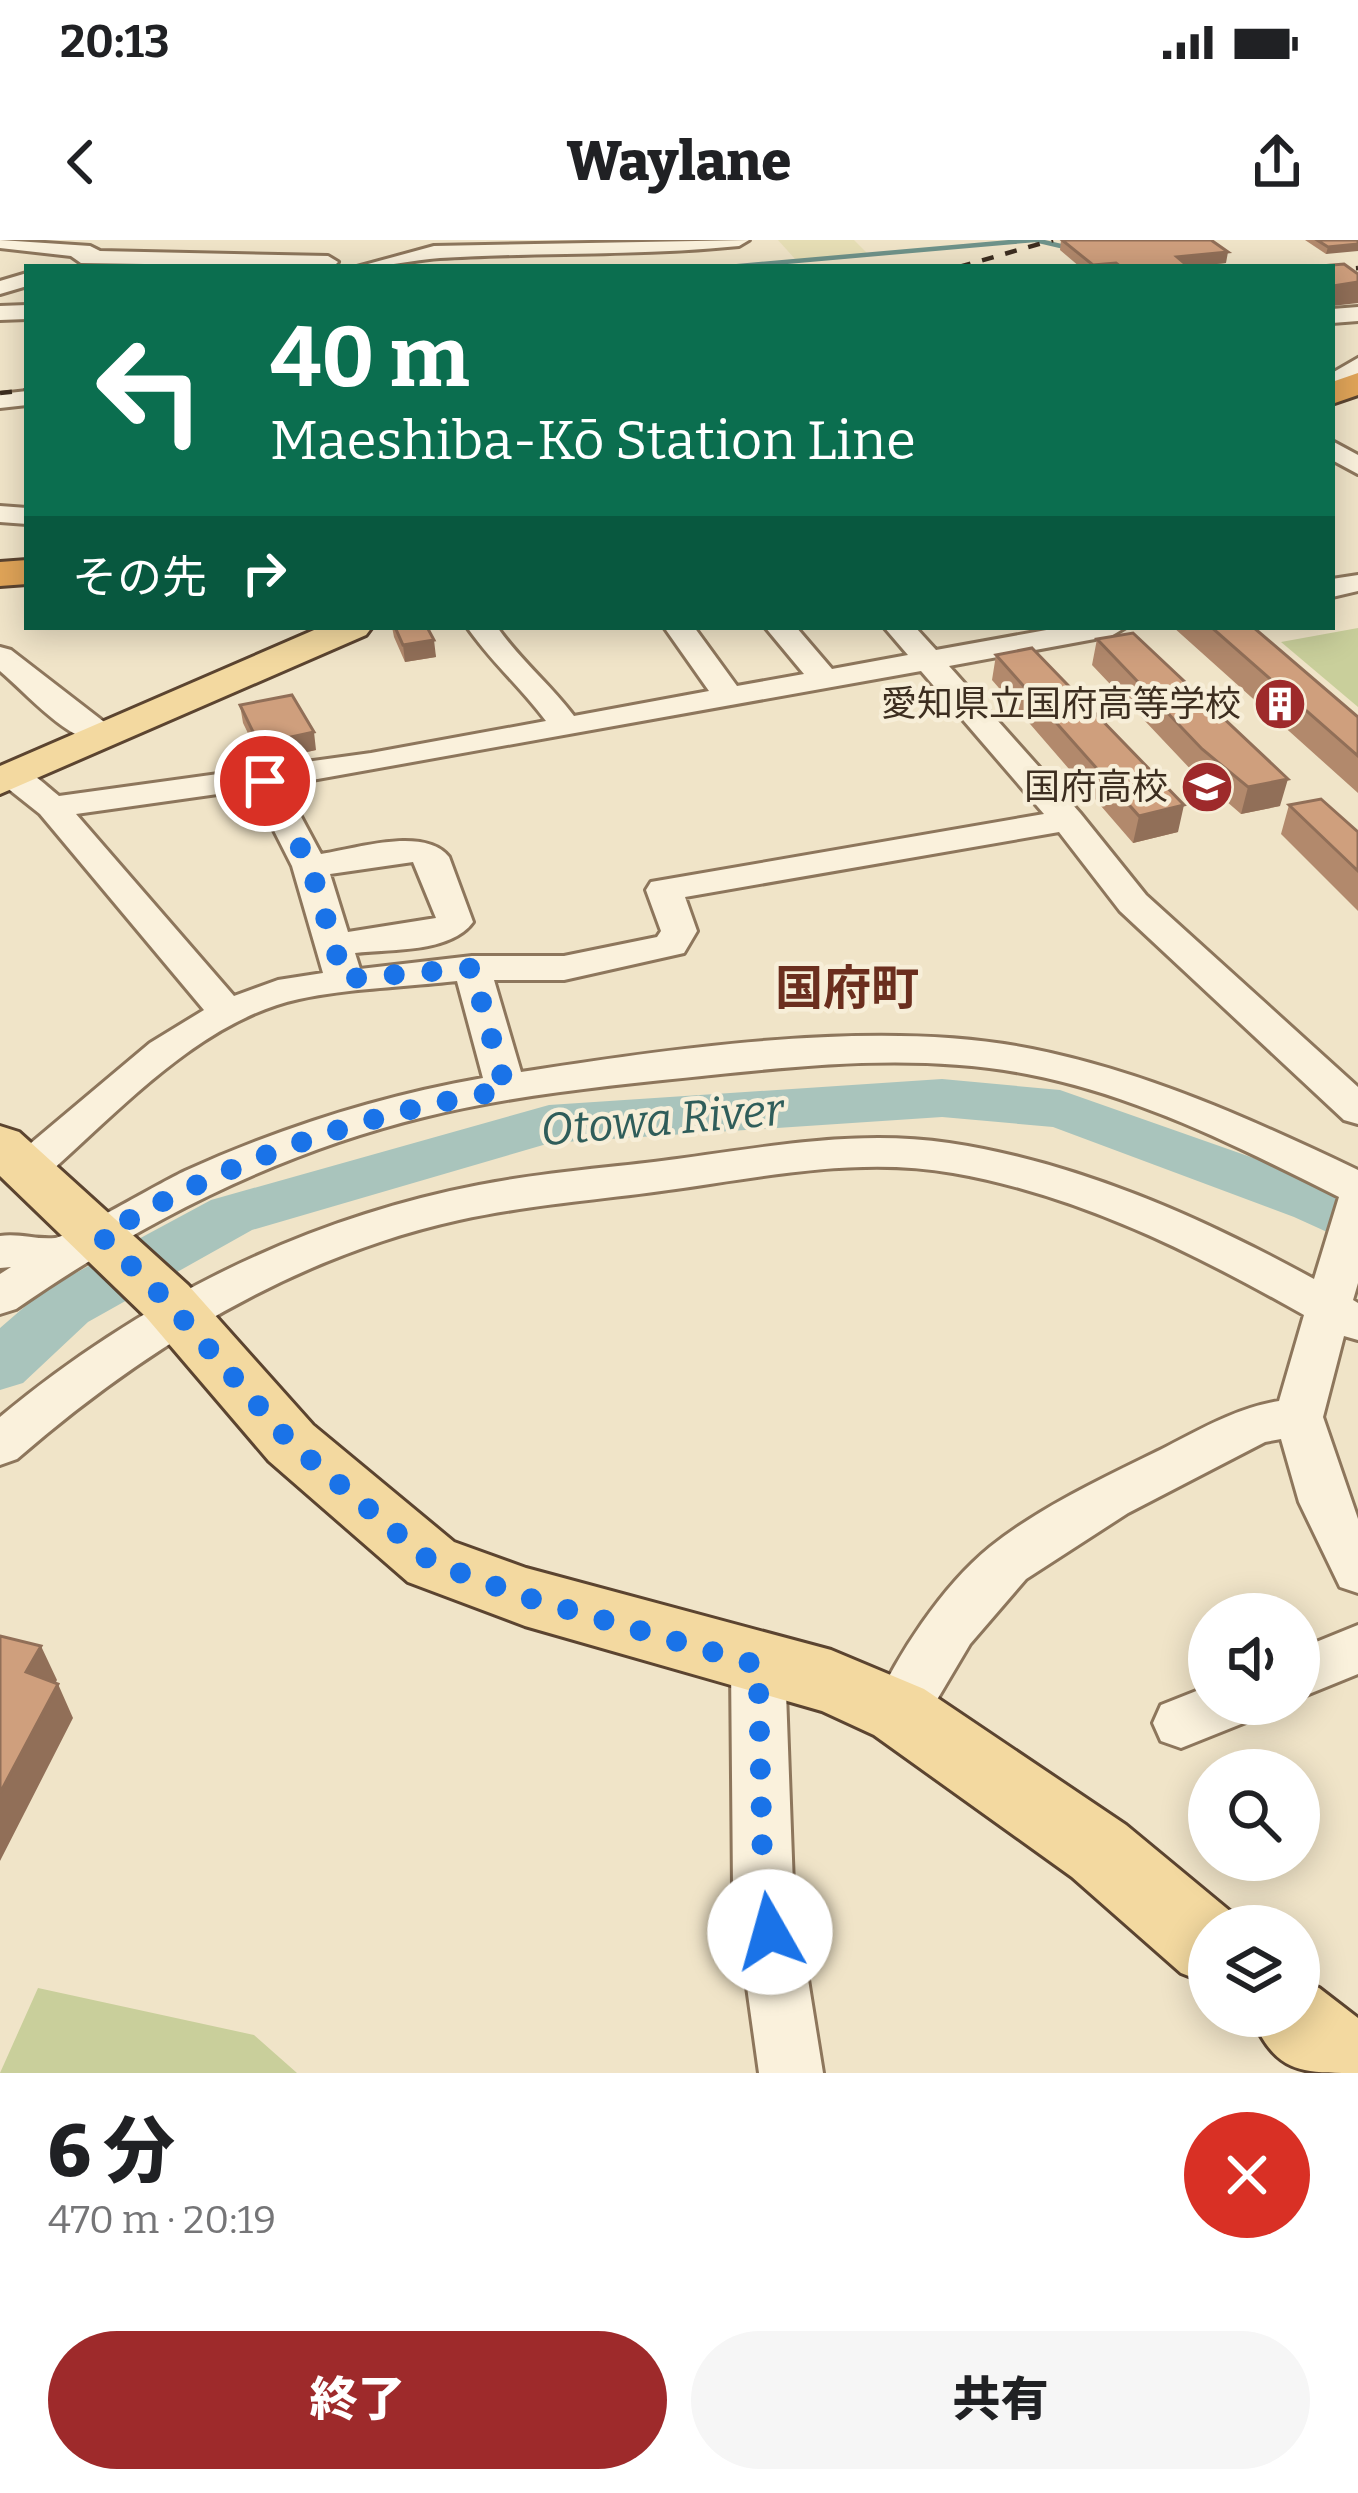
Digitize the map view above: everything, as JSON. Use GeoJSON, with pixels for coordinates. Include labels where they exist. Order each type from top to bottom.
{"type":"FeatureCollection","features":[{"type":"Feature","properties":{"kind":"main road"},"geometry":{"type":"LineString","coordinates":[[7,778],[346,630]]}},
{"type":"Feature","properties":{"kind":"main road"},"geometry":{"type":"LineString","coordinates":[[14,1157],[80,1245],[171,1308],[291,1443],[431,1562],[525,1597],[831,1682],[899,1712],[1100,1851],[1188,1928]]}},
{"type":"Feature","properties":{"kind":"street"},"geometry":{"type":"LineString","coordinates":[[183,256],[207,240]]}},
{"type":"Feature","properties":{"kind":"street"},"geometry":{"type":"LineString","coordinates":[[231,240],[345,249],[330,264]]}},
{"type":"Feature","properties":{"kind":"street"},"geometry":{"type":"LineString","coordinates":[[381,264],[434,252],[668,247],[739,240]]}},
{"type":"Feature","properties":{"kind":"street"},"geometry":{"type":"LineString","coordinates":[[0,242],[78,258],[183,256],[313,264]]}},
{"type":"Feature","properties":{"kind":"street"},"geometry":{"type":"LineString","coordinates":[[484,630],[511,668],[529,676],[566,727]]}},
{"type":"Feature","properties":{"kind":"street"},"geometry":{"type":"LineString","coordinates":[[681,630],[728,696]]}},
{"type":"Feature","properties":{"kind":"street"},"geometry":{"type":"LineString","coordinates":[[783,630],[824,679]]}},
{"type":"Feature","properties":{"kind":"street"},"geometry":{"type":"LineString","coordinates":[[901,630],[1068,820],[1132,903],[1358,1110]]}},
{"type":"Feature","properties":{"kind":"street"},"geometry":{"type":"LineString","coordinates":[[52,808],[265,781],[1094,630]]}},
{"type":"Feature","properties":{"kind":"street"},"geometry":{"type":"LineString","coordinates":[[0,656],[85,725],[105,735]]}},
{"type":"Feature","properties":{"kind":"street"},"geometry":{"type":"LineString","coordinates":[[7,778],[52,808],[227,1013]]}},
{"type":"Feature","properties":{"kind":"street"},"geometry":{"type":"LineString","coordinates":[[265,781],[310,866],[338,962]]}},
{"type":"Feature","properties":{"kind":"street"},"geometry":{"type":"LineString","coordinates":[[338,962],[565,968],[671,945],[679,931],[664,890],[1068,820]]}},
{"type":"Feature","properties":{"kind":"street"},"geometry":{"type":"LineString","coordinates":[[14,1157],[227,1013],[291,988],[338,962],[441,931],[455,922],[432,857],[416,850],[310,866]]}},
{"type":"Feature","properties":{"kind":"street"},"geometry":{"type":"LineString","coordinates":[[472,968],[506,1090]]}},
{"type":"Feature","properties":{"kind":"street"},"geometry":{"type":"LineString","coordinates":[[0,1297],[141,1212],[283,1146],[426,1103],[612,1072],[802,1053],[911,1048],[1030,1060],[1163,1099],[1358,1188]]}},
{"type":"Feature","properties":{"kind":"street"},"geometry":{"type":"LineString","coordinates":[[0,1445],[47,1402],[171,1308],[295,1256],[452,1206],[754,1163],[863,1154],[945,1156],[1044,1179],[1160,1222],[1340,1310]]}},
{"type":"Feature","properties":{"kind":"street"},"geometry":{"type":"LineString","coordinates":[[1358,1201],[1340,1310],[1299,1417],[1324,1502],[1358,1571]]}},
{"type":"Feature","properties":{"kind":"street"},"geometry":{"type":"LineString","coordinates":[[0,1252],[80,1245]]}},
{"type":"Feature","properties":{"kind":"street"},"geometry":{"type":"LineString","coordinates":[[899,1712],[951,1628],[1008,1563],[1110,1498],[1256,1424],[1299,1417]]}},
{"type":"Feature","properties":{"kind":"street"},"geometry":{"type":"LineString","coordinates":[[1320,1665],[1358,1649]]}},
{"type":"Feature","properties":{"kind":"street"},"geometry":{"type":"LineString","coordinates":[[758,1665],[763,1886],[791,2073]]}},
{"type":"Feature","properties":{"kind":"shaded area"},"geometry":{"type":"Polygon","coordinates":[[[778,240],[854,240],[868,254],[796,260],[778,240]]]}},
{"type":"Feature","properties":{"kind":"green space"},"geometry":{"type":"Polygon","coordinates":[[[1358,628],[1358,707],[1281,642],[1358,628]]]}},
{"type":"Feature","properties":{"kind":"green space"},"geometry":{"type":"Polygon","coordinates":[[[38,1988],[254,2035],[297,2073],[0,2073],[38,1988]]]}},
{"type":"Feature","properties":{"kind":"building"},"geometry":{"type":"Polygon","coordinates":[[[1062,240],[1211,240],[1228,252],[1177,257],[1185,264],[1092,264],[1062,240]]]}},
{"type":"Feature","properties":{"kind":"building"},"geometry":{"type":"Polygon","coordinates":[[[1317,240],[1358,240],[1358,244],[1328,247],[1317,240]]]}},
{"type":"Feature","properties":{"kind":"building"},"geometry":{"type":"Polygon","coordinates":[[[1344,264],[1358,274],[1358,282],[1335,286],[1335,265],[1344,264]]]}},
{"type":"Feature","properties":{"kind":"building"},"geometry":{"type":"Polygon","coordinates":[[[396,630],[429,630],[434,640],[403,645],[396,630]]]}},
{"type":"Feature","properties":{"kind":"building"},"geometry":{"type":"Polygon","coordinates":[[[1214,630],[1256,630],[1358,717],[1358,756],[1214,630]]]}},
{"type":"Feature","properties":{"kind":"building"},"geometry":{"type":"Polygon","coordinates":[[[1133,633],[1288,779],[1248,787],[1202,749],[1097,639],[1133,633]]]}},
{"type":"Feature","properties":{"kind":"building"},"geometry":{"type":"Polygon","coordinates":[[[1032,648],[1184,805],[1139,816],[996,655],[1032,648]]]}},
{"type":"Feature","properties":{"kind":"building"},"geometry":{"type":"Polygon","coordinates":[[[292,695],[314,732],[259,744],[240,705],[292,695]]]}},
{"type":"Feature","properties":{"kind":"building"},"geometry":{"type":"Polygon","coordinates":[[[1321,799],[1358,832],[1358,871],[1289,805],[1321,799]]]}},
{"type":"Feature","properties":{"kind":"building"},"geometry":{"type":"Polygon","coordinates":[[[0,1636],[41,1646],[26,1672],[58,1684],[0,1793],[0,1636]]]}},
{"type":"Feature","properties":{"kind":"waterway"},"geometry":{"type":"LineString","coordinates":[[762,264],[1034,240]]}},
{"type":"Feature","properties":{"kind":"waterway"},"geometry":{"type":"LineString","coordinates":[[1035,240],[1065,247],[1087,240]]}},
{"type":"Feature","properties":{"kind":"waterway","name":"Otowa River"},"geometry":{"type":"LineString","coordinates":[[0,1365],[66,1306],[232,1215],[549,1124],[942,1098],[1060,1109],[1315,1202],[1358,1225]]}},
{"type":"Feature","properties":{"kind":"railway"},"geometry":{"type":"LineString","coordinates":[[969,264],[1053,240]]}},
{"type":"Feature","properties":{"kind":"railway"},"geometry":{"type":"LineString","coordinates":[[1335,270],[1358,268]]}},
{"type":"Feature","properties":{"kind":"railway"},"geometry":{"type":"LineString","coordinates":[[0,393],[24,390]]}},
{"type":"Feature","properties":{"kind":"place","name":"愛知県立国府高等学校"},"geometry":{"type":"Point","coordinates":[1280,704]}},
{"type":"Feature","properties":{"kind":"place","name":"国府高校"},"geometry":{"type":"Point","coordinates":[1207,787]}},
{"type":"Feature","properties":{"kind":"district","name":"国府町"},"geometry":{"type":"Point","coordinates":[847,989]}},
{"type":"Feature","properties":{"kind":"route"},"geometry":{"type":"LineString","coordinates":[[265,781],[310,866],[344,979],[472,968],[506,1090],[426,1103],[283,1146],[141,1212],[101,1236],[167,1301],[291,1443],[366,1512],[431,1562],[525,1597],[758,1665],[763,1886],[770,1932]]}}]}
